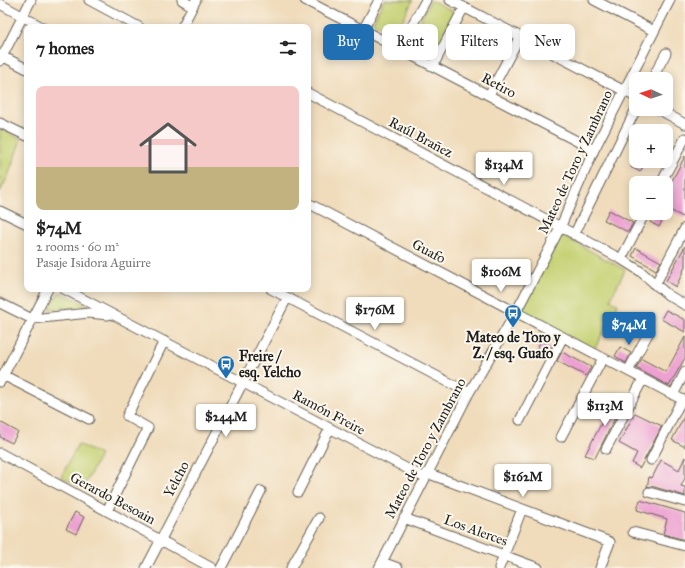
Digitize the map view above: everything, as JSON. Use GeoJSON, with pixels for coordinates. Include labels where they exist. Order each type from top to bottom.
{"type":"FeatureCollection","features":[{"type":"Feature","properties":{"kind":"street"},"geometry":{"type":"LineString","coordinates":[[24,68],[1,57],[31,0]]}},
{"type":"Feature","properties":{"kind":"street"},"geometry":{"type":"LineString","coordinates":[[89,0],[133,24]]}},
{"type":"Feature","properties":{"kind":"street"},"geometry":{"type":"LineString","coordinates":[[182,0],[194,3],[184,24]]}},
{"type":"Feature","properties":{"kind":"street","name":"Retiro"},"geometry":{"type":"LineString","coordinates":[[308,0],[352,24]]}},
{"type":"Feature","properties":{"kind":"street"},"geometry":{"type":"LineString","coordinates":[[366,24],[379,0]]}},
{"type":"Feature","properties":{"kind":"street"},"geometry":{"type":"LineString","coordinates":[[413,24],[426,0]]}},
{"type":"Feature","properties":{"kind":"street"},"geometry":{"type":"LineString","coordinates":[[450,0],[520,36],[489,95]]}},
{"type":"Feature","properties":{"kind":"street"},"geometry":{"type":"LineString","coordinates":[[594,0],[654,31]]}},
{"type":"Feature","properties":{"kind":"street","name":"Mateo de Toro y Zambrano"},"geometry":{"type":"LineString","coordinates":[[380,565],[469,392],[516,312],[560,228],[594,150],[670,0]]}},
{"type":"Feature","properties":{"kind":"street"},"geometry":{"type":"LineString","coordinates":[[0,4],[37,24]]}},
{"type":"Feature","properties":{"kind":"street"},"geometry":{"type":"LineString","coordinates":[[433,66],[464,7]]}},
{"type":"Feature","properties":{"kind":"street"},"geometry":{"type":"LineString","coordinates":[[656,72],[666,53]]}},
{"type":"Feature","properties":{"kind":"street","name":"Retiro"},"geometry":{"type":"LineString","coordinates":[[421,60],[594,150]]}},
{"type":"Feature","properties":{"kind":"street"},"geometry":{"type":"LineString","coordinates":[[565,60],[629,94]]}},
{"type":"Feature","properties":{"kind":"street","name":"Raúl Brañez"},"geometry":{"type":"LineString","coordinates":[[311,94],[620,259],[640,271],[668,295],[685,305]]}},
{"type":"Feature","properties":{"kind":"street"},"geometry":{"type":"LineString","coordinates":[[574,235],[633,116]]}},
{"type":"Feature","properties":{"kind":"street"},"geometry":{"type":"LineString","coordinates":[[671,116],[685,124]]}},
{"type":"Feature","properties":{"kind":"street"},"geometry":{"type":"LineString","coordinates":[[0,123],[24,135]]}},
{"type":"Feature","properties":{"kind":"street"},"geometry":{"type":"LineString","coordinates":[[665,176],[685,138]]}},
{"type":"Feature","properties":{"kind":"street","name":"Guafo"},"geometry":{"type":"LineString","coordinates":[[311,205],[684,400]]}},
{"type":"Feature","properties":{"kind":"street"},"geometry":{"type":"LineString","coordinates":[[0,211],[24,223]]}},
{"type":"Feature","properties":{"kind":"street"},"geometry":{"type":"LineString","coordinates":[[620,259],[641,220]]}},
{"type":"Feature","properties":{"kind":"street"},"geometry":{"type":"LineString","coordinates":[[655,285],[685,228]]}},
{"type":"Feature","properties":{"kind":"street"},"geometry":{"type":"LineString","coordinates":[[46,292],[2,378],[89,419]]}},
{"type":"Feature","properties":{"kind":"street","name":"Ramón Freire"},"geometry":{"type":"LineString","coordinates":[[70,292],[330,428],[426,476],[522,509],[610,542],[600,568]]}},
{"type":"Feature","properties":{"kind":"street"},"geometry":{"type":"LineString","coordinates":[[276,292],[469,392]]}},
{"type":"Feature","properties":{"kind":"street","name":"Yelcho"},"geometry":{"type":"LineString","coordinates":[[146,568],[287,298]]}},
{"type":"Feature","properties":{"kind":"street"},"geometry":{"type":"LineString","coordinates":[[0,303],[32,319]]}},
{"type":"Feature","properties":{"kind":"street","name":"Ramón Freire"},"geometry":{"type":"LineString","coordinates":[[32,319],[89,313],[114,315]]}},
{"type":"Feature","properties":{"kind":"street"},"geometry":{"type":"LineString","coordinates":[[628,371],[649,332]]}},
{"type":"Feature","properties":{"kind":"street"},"geometry":{"type":"LineString","coordinates":[[520,420],[563,337]]}},
{"type":"Feature","properties":{"kind":"street"},"geometry":{"type":"LineString","coordinates":[[107,511],[148,428],[127,416],[164,341]]}},
{"type":"Feature","properties":{"kind":"street"},"geometry":{"type":"LineString","coordinates":[[561,437],[603,358]]}},
{"type":"Feature","properties":{"kind":"street"},"geometry":{"type":"LineString","coordinates":[[673,394],[685,372]]}},
{"type":"Feature","properties":{"kind":"street"},"geometry":{"type":"LineString","coordinates":[[606,449],[643,379]]}},
{"type":"Feature","properties":{"kind":"street"},"geometry":{"type":"LineString","coordinates":[[650,460],[684,400]]}},
{"type":"Feature","properties":{"kind":"street"},"geometry":{"type":"LineString","coordinates":[[298,492],[330,428]]}},
{"type":"Feature","properties":{"kind":"street","name":"Gerardo Besoain"},"geometry":{"type":"LineString","coordinates":[[0,453],[212,568]]}},
{"type":"Feature","properties":{"kind":"street"},"geometry":{"type":"LineString","coordinates":[[221,568],[261,491]]}},
{"type":"Feature","properties":{"kind":"street"},"geometry":{"type":"LineString","coordinates":[[649,492],[685,502]]}},
{"type":"Feature","properties":{"kind":"street"},"geometry":{"type":"LineString","coordinates":[[499,568],[522,509]]}},
{"type":"Feature","properties":{"kind":"street"},"geometry":{"type":"LineString","coordinates":[[291,568],[319,518]]}},
{"type":"Feature","properties":{"kind":"street","name":"Los Alerces"},"geometry":{"type":"LineString","coordinates":[[404,518],[538,568]]}},
{"type":"Feature","properties":{"kind":"street"},"geometry":{"type":"LineString","coordinates":[[633,532],[685,546]]}},
{"type":"Feature","properties":{"kind":"street"},"geometry":{"type":"LineString","coordinates":[[380,565],[398,568]]}},
{"type":"Feature","properties":{"kind":"green space"},"geometry":{"type":"Polygon","coordinates":[[[384,0],[413,0],[400,24],[382,24],[382,27],[373,22],[384,0]]]}},
{"type":"Feature","properties":{"kind":"green space"},"geometry":{"type":"Polygon","coordinates":[[[431,0],[458,14],[453,24],[446,24],[446,37],[438,53],[438,24],[418,24],[431,0]]]}},
{"type":"Feature","properties":{"kind":"green space"},"geometry":{"type":"Polygon","coordinates":[[[0,129],[21,139],[8,176],[0,192],[0,129]]]}},
{"type":"Feature","properties":{"kind":"green space"},"geometry":{"type":"Polygon","coordinates":[[[562,236],[625,270],[610,300],[618,304],[594,350],[523,312],[523,309],[560,237],[562,236]]]}},
{"type":"Feature","properties":{"kind":"green space"},"geometry":{"type":"Polygon","coordinates":[[[60,292],[91,307],[49,309],[60,292]]]}},
{"type":"Feature","properties":{"kind":"green space"},"geometry":{"type":"Polygon","coordinates":[[[78,444],[100,455],[83,488],[61,477],[78,444]]]}},
{"type":"Feature","properties":{"kind":"building"},"geometry":{"type":"Polygon","coordinates":[[[685,156],[685,218],[673,212],[673,179],[685,156]]]}},
{"type":"Feature","properties":{"kind":"building"},"geometry":{"type":"Polygon","coordinates":[[[633,168],[642,168],[640,172],[633,168]]]}},
{"type":"Feature","properties":{"kind":"building"},"geometry":{"type":"Polygon","coordinates":[[[609,210],[633,223],[628,232],[604,220],[609,210]]]}},
{"type":"Feature","properties":{"kind":"building"},"geometry":{"type":"Polygon","coordinates":[[[651,220],[662,220],[659,227],[650,222],[651,220]]]}},
{"type":"Feature","properties":{"kind":"building"},"geometry":{"type":"Polygon","coordinates":[[[685,246],[685,267],[676,287],[666,281],[685,246]]]}},
{"type":"Feature","properties":{"kind":"building"},"geometry":{"type":"Polygon","coordinates":[[[636,248],[661,262],[656,270],[632,256],[636,248]]]}},
{"type":"Feature","properties":{"kind":"building"},"geometry":{"type":"Polygon","coordinates":[[[666,310],[685,320],[685,332],[661,319],[666,310]]]}},
{"type":"Feature","properties":{"kind":"building"},"geometry":{"type":"Polygon","coordinates":[[[685,337],[685,358],[669,386],[636,368],[642,359],[666,372],[685,337]]]}},
{"type":"Feature","properties":{"kind":"building"},"geometry":{"type":"Polygon","coordinates":[[[541,341],[551,347],[547,355],[536,350],[541,341]]]}},
{"type":"Feature","properties":{"kind":"building"},"geometry":{"type":"Polygon","coordinates":[[[620,347],[631,353],[626,363],[615,356],[620,347]]]}},
{"type":"Feature","properties":{"kind":"building"},"geometry":{"type":"Polygon","coordinates":[[[562,352],[591,367],[586,376],[557,361],[562,352]]]}},
{"type":"Feature","properties":{"kind":"building"},"geometry":{"type":"Polygon","coordinates":[[[616,395],[625,399],[595,458],[585,455],[616,395]]]}},
{"type":"Feature","properties":{"kind":"building"},"geometry":{"type":"Polygon","coordinates":[[[635,413],[662,426],[640,468],[632,463],[637,453],[619,443],[635,413]]]}},
{"type":"Feature","properties":{"kind":"building"},"geometry":{"type":"Polygon","coordinates":[[[685,415],[685,447],[672,440],[685,415]]]}},
{"type":"Feature","properties":{"kind":"building"},"geometry":{"type":"Polygon","coordinates":[[[0,422],[18,432],[12,443],[0,437],[0,422]]]}},
{"type":"Feature","properties":{"kind":"building"},"geometry":{"type":"Polygon","coordinates":[[[685,457],[685,478],[681,486],[685,487],[685,496],[651,486],[647,487],[649,477],[652,478],[661,460],[679,470],[685,457]]]}},
{"type":"Feature","properties":{"kind":"building"},"geometry":{"type":"Polygon","coordinates":[[[640,500],[685,513],[685,540],[663,534],[667,519],[637,510],[640,500]]]}},
{"type":"Feature","properties":{"kind":"building"},"geometry":{"type":"Polygon","coordinates":[[[75,512],[84,517],[76,534],[66,529],[75,512]]]}},
{"type":"Feature","properties":{"kind":"place","name":"Mateo de Toro y Z. / esq. Guafo"},"geometry":{"type":"Point","coordinates":[513,328]}},
{"type":"Feature","properties":{"kind":"place","name":"Freire / esq. Yelcho"},"geometry":{"type":"Point","coordinates":[226,379]}}]}
